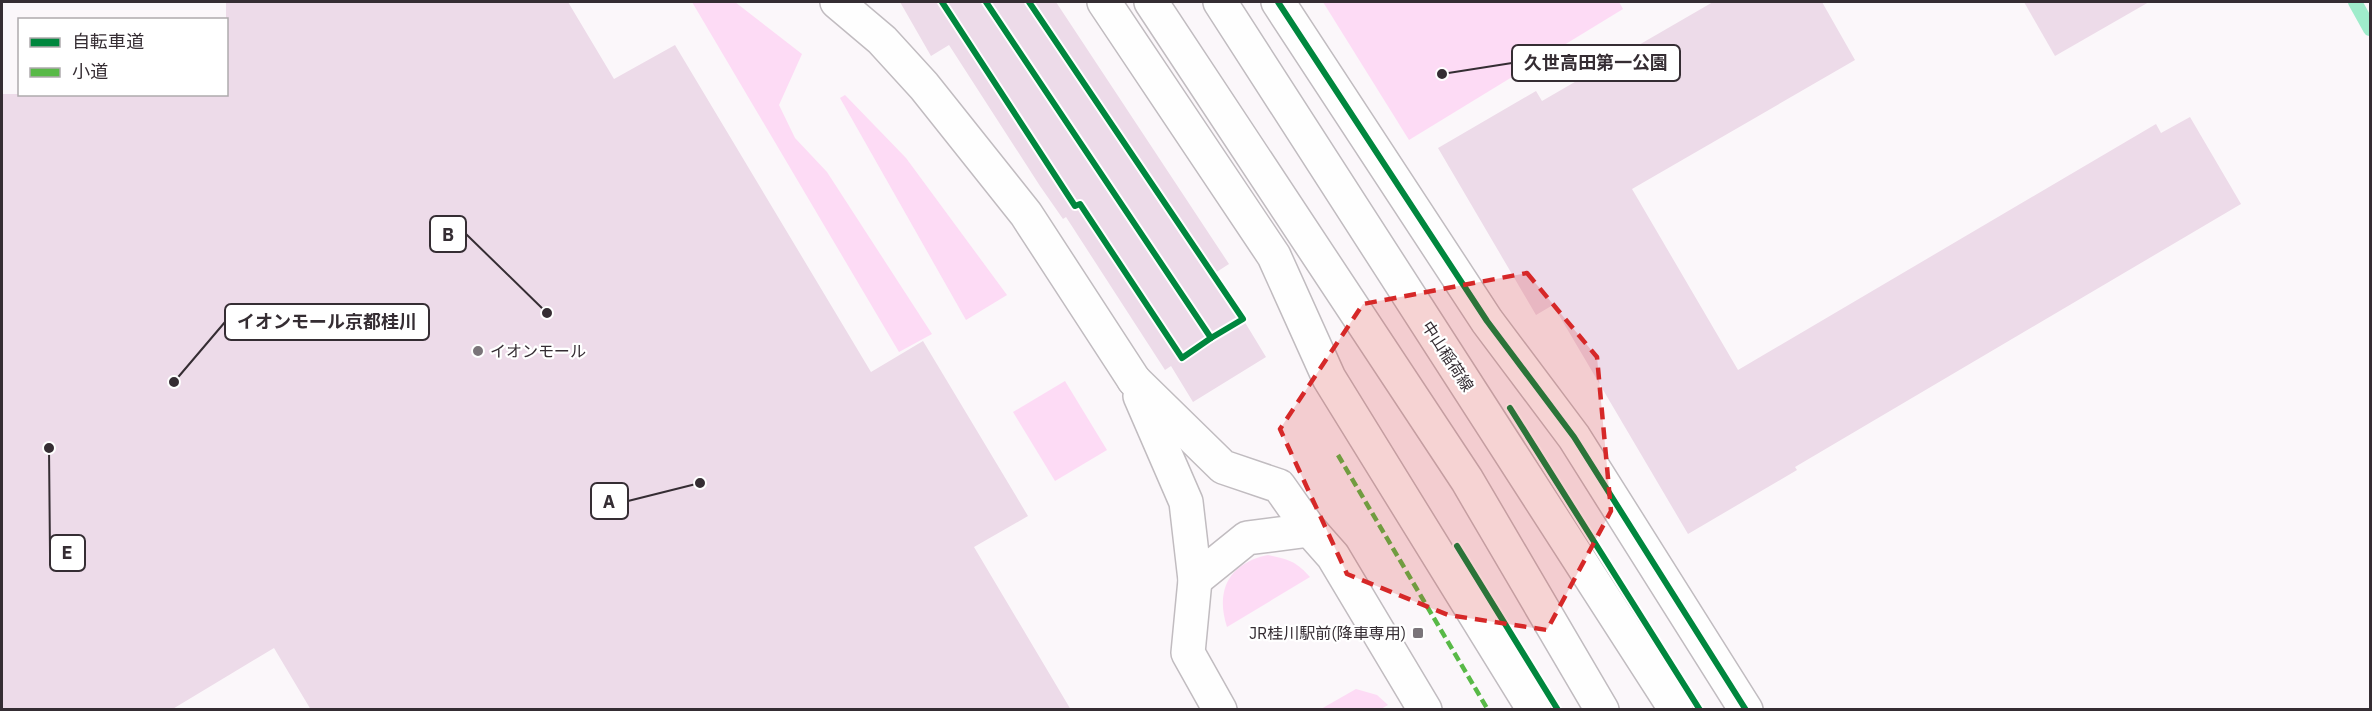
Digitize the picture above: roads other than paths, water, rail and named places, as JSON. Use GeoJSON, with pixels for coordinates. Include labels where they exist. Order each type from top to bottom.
{"type":"FeatureCollection","features":[{"type":"Feature","properties":{"kind":"street"},"geometry":{"type":"LineString","coordinates":[[837,2],[882,40],[924,86],[1026,214],[1134,380],[1186,502],[1195,579],[1188,653],[1220,710]]}},
{"type":"Feature","properties":{"kind":"street"},"geometry":{"type":"LineString","coordinates":[[1104,2],[1274,256],[1329,378],[1534,710]]}},
{"type":"Feature","properties":{"kind":"street"},"geometry":{"type":"LineString","coordinates":[[1151,2],[1467,480],[1602,710]]}},
{"type":"Feature","properties":{"kind":"street","name":"中山稲荷線"},"geometry":{"type":"LineString","coordinates":[[1220,2],[1676,710]]}},
{"type":"Feature","properties":{"kind":"street"},"geometry":{"type":"LineString","coordinates":[[1278,2],[1487,321],[1574,437],[1746,710]]}},
{"type":"Feature","properties":{"kind":"street"},"geometry":{"type":"LineString","coordinates":[[1134,380],[1223,466],[1279,486],[1310,530],[1333,556],[1425,710]]}},
{"type":"Feature","properties":{"kind":"street"},"geometry":{"type":"LineString","coordinates":[[1195,579],[1247,538],[1310,530]]}},
{"type":"Feature","properties":{"kind":"waterway"},"geometry":{"type":"LineString","coordinates":[[2355,2],[2370,29]]}},
{"type":"Feature","properties":{"kind":"place","name":"久世高田第一公園"},"geometry":{"type":"Point","coordinates":[1442,74]}},
{"type":"Feature","properties":{"kind":"place","name":"B"},"geometry":{"type":"Point","coordinates":[547,313]}},
{"type":"Feature","properties":{"kind":"place","name":"イオンモール"},"geometry":{"type":"Point","coordinates":[478,351]}},
{"type":"Feature","properties":{"kind":"place","name":"イオンモール京都桂川"},"geometry":{"type":"Point","coordinates":[174,382]}},
{"type":"Feature","properties":{"kind":"place","name":"E"},"geometry":{"type":"Point","coordinates":[49,448]}},
{"type":"Feature","properties":{"kind":"place","name":"A"},"geometry":{"type":"Point","coordinates":[700,483]}},
{"type":"Feature","properties":{"kind":"place","name":"JR桂川駅前(降車専用)"},"geometry":{"type":"Point","coordinates":[1418,633]}}]}
